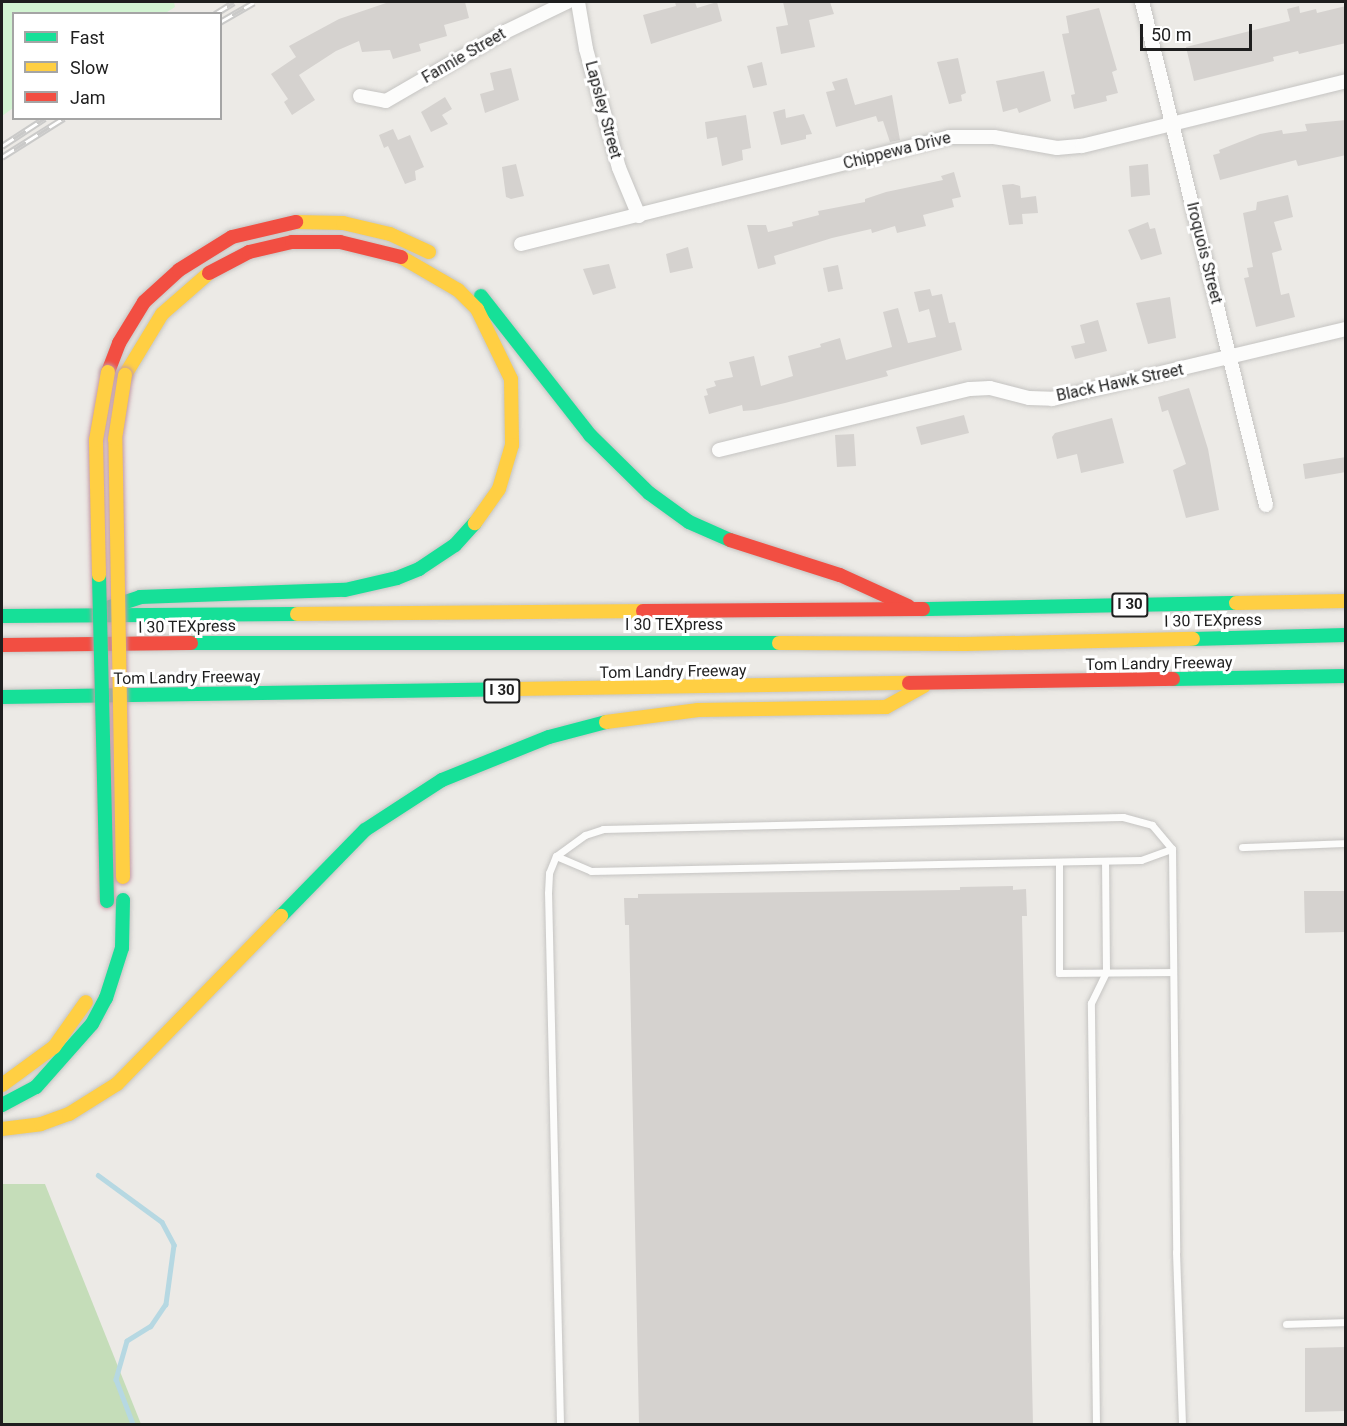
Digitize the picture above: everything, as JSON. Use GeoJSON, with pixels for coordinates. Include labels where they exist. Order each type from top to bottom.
{"type":"FeatureCollection","features":[{"type":"Feature","properties":{"kind":"highway"},"geometry":{"type":"LineString","coordinates":[[107,930],[96,440],[108,372],[119,343],[144,302],[179,270],[232,237],[290,222],[344,223],[390,234],[441,260]]}},
{"type":"Feature","properties":{"kind":"highway"},"geometry":{"type":"LineString","coordinates":[[2,1105],[36,1087],[56,1069],[92,1024],[106,998],[120,956],[123,900],[115,439],[124,375],[162,314],[187,289],[220,266],[249,252],[292,242],[340,242],[409,259],[458,290],[477,309],[511,380],[512,445],[499,489],[483,513],[455,545],[419,569],[397,578],[345,590],[140,597],[84,616]]}},
{"type":"Feature","properties":{"kind":"highway"},"geometry":{"type":"LineString","coordinates":[[458,273],[524,346],[590,435],[649,493],[689,522],[735,542],[840,575],[915,609]]}},
{"type":"Feature","properties":{"kind":"highway","name":"I 30"},"geometry":{"type":"LineString","coordinates":[[2,616],[416,610],[915,609],[1346,601]]}},
{"type":"Feature","properties":{"kind":"highway","name":"I 30 TEXpress"},"geometry":{"type":"LineString","coordinates":[[2,645],[391,640],[965,644],[1346,635]]}},
{"type":"Feature","properties":{"kind":"highway","name":"Tom Landry Freeway"},"geometry":{"type":"LineString","coordinates":[[2,697],[1346,676]]}},
{"type":"Feature","properties":{"kind":"highway"},"geometry":{"type":"LineString","coordinates":[[2,1129],[41,1124],[69,1114],[117,1084],[365,830],[442,780],[478,763],[549,737],[611,722],[698,710],[886,707],[927,684]]}},
{"type":"Feature","properties":{"kind":"highway"},"geometry":{"type":"LineString","coordinates":[[2,1086],[36,1064],[71,1026],[92,991],[103,959]]}},
{"type":"Feature","properties":{"kind":"street","name":"Fannie Street"},"geometry":{"type":"LineString","coordinates":[[360,96],[386,101],[505,32],[567,2]]}},
{"type":"Feature","properties":{"kind":"street","name":"Lapsley Street"},"geometry":{"type":"LineString","coordinates":[[578,2],[586,49],[619,168],[639,216]]}},
{"type":"Feature","properties":{"kind":"street","name":"Iroquois Street"},"geometry":{"type":"LineString","coordinates":[[1142,2],[1266,505]]}},
{"type":"Feature","properties":{"kind":"street","name":"Chippewa Drive"},"geometry":{"type":"LineString","coordinates":[[521,244],[949,137],[994,137],[1057,148],[1172,124],[1346,81]]}},
{"type":"Feature","properties":{"kind":"street","name":"Black Hawk Street"},"geometry":{"type":"LineString","coordinates":[[719,450],[970,389],[990,388],[1029,399],[1052,399],[1230,358],[1346,328]]}},
{"type":"Feature","properties":{"kind":"lane"},"geometry":{"type":"LineString","coordinates":[[560,1425],[548,893],[549,873],[556,856],[585,835],[603,830],[1123,818],[1152,825],[1172,849],[1182,1425]]}},
{"type":"Feature","properties":{"kind":"lane"},"geometry":{"type":"LineString","coordinates":[[1242,847],[1346,843]]}},
{"type":"Feature","properties":{"kind":"lane"},"geometry":{"type":"LineString","coordinates":[[556,856],[591,871],[1141,860],[1172,849]]}},
{"type":"Feature","properties":{"kind":"lane"},"geometry":{"type":"LineString","coordinates":[[1096,1425],[1091,1003],[1106,972],[1105,861]]}},
{"type":"Feature","properties":{"kind":"lane"},"geometry":{"type":"LineString","coordinates":[[1059,862],[1059,973],[1173,972]]}},
{"type":"Feature","properties":{"kind":"lane"},"geometry":{"type":"LineString","coordinates":[[1286,1324],[1346,1322]]}},
{"type":"Feature","properties":{"kind":"green space"},"geometry":{"type":"Polygon","coordinates":[[[2,2],[174,2],[175,7],[167,12],[12,12],[12,109],[2,116],[2,2]]]}},
{"type":"Feature","properties":{"kind":"green space"},"geometry":{"type":"Polygon","coordinates":[[[2,1184],[45,1184],[141,1424],[2,1424],[2,1184]]]}},
{"type":"Feature","properties":{"kind":"building"},"geometry":{"type":"Polygon","coordinates":[[[389,2],[465,2],[469,18],[444,25],[447,36],[419,44],[421,51],[393,59],[390,50],[362,52],[359,41],[336,51],[299,75],[315,100],[292,115],[284,102],[288,99],[271,74],[296,57],[289,46],[339,19],[389,2]]]}},
{"type":"Feature","properties":{"kind":"building"},"geometry":{"type":"Polygon","coordinates":[[[675,2],[695,2],[697,8],[717,2],[722,21],[651,44],[643,15],[676,6],[675,2]]]}},
{"type":"Feature","properties":{"kind":"building"},"geometry":{"type":"Polygon","coordinates":[[[783,2],[830,2],[834,14],[809,20],[815,47],[781,54],[776,27],[788,25],[783,2]]]}},
{"type":"Feature","properties":{"kind":"building"},"geometry":{"type":"Polygon","coordinates":[[[1299,6],[1300,13],[1316,9],[1317,13],[1346,6],[1346,43],[1299,54],[1298,51],[1273,57],[1274,61],[1194,81],[1186,47],[1290,21],[1287,9],[1299,6]]]}},
{"type":"Feature","properties":{"kind":"building"},"geometry":{"type":"Polygon","coordinates":[[[1099,8],[1117,70],[1112,72],[1118,93],[1106,96],[1107,101],[1074,109],[1071,95],[1075,94],[1062,34],[1069,33],[1066,16],[1099,8]]]}},
{"type":"Feature","properties":{"kind":"building"},"geometry":{"type":"Polygon","coordinates":[[[958,58],[966,93],[961,95],[962,101],[949,104],[937,62],[958,58]]]}},
{"type":"Feature","properties":{"kind":"building"},"geometry":{"type":"Polygon","coordinates":[[[762,62],[767,85],[753,88],[747,66],[762,62]]]}},
{"type":"Feature","properties":{"kind":"building"},"geometry":{"type":"Polygon","coordinates":[[[511,68],[519,100],[485,113],[480,94],[494,90],[490,73],[511,68]]]}},
{"type":"Feature","properties":{"kind":"building"},"geometry":{"type":"Polygon","coordinates":[[[1044,71],[1051,101],[1019,113],[1017,108],[1003,112],[996,81],[1044,71]]]}},
{"type":"Feature","properties":{"kind":"building"},"geometry":{"type":"Polygon","coordinates":[[[847,78],[855,105],[892,95],[900,140],[890,142],[883,121],[878,122],[876,116],[836,127],[826,92],[835,90],[832,82],[847,78]]]}},
{"type":"Feature","properties":{"kind":"building"},"geometry":{"type":"Polygon","coordinates":[[[445,97],[452,109],[442,115],[448,124],[431,132],[421,112],[445,97]]]}},
{"type":"Feature","properties":{"kind":"building"},"geometry":{"type":"Polygon","coordinates":[[[785,109],[786,118],[804,114],[812,134],[806,135],[806,139],[781,145],[773,112],[785,109]]]}},
{"type":"Feature","properties":{"kind":"building"},"geometry":{"type":"Polygon","coordinates":[[[746,115],[751,148],[742,150],[743,160],[722,166],[717,137],[707,139],[705,122],[746,115]]]}},
{"type":"Feature","properties":{"kind":"building"},"geometry":{"type":"Polygon","coordinates":[[[1346,120],[1346,155],[1298,166],[1296,160],[1220,180],[1213,155],[1220,153],[1219,150],[1260,134],[1282,130],[1283,134],[1307,131],[1305,124],[1346,120]]]}},
{"type":"Feature","properties":{"kind":"building"},"geometry":{"type":"Polygon","coordinates":[[[393,129],[398,140],[410,135],[424,167],[415,171],[416,180],[405,184],[388,146],[384,148],[379,135],[393,129]]]}},
{"type":"Feature","properties":{"kind":"building"},"geometry":{"type":"Polygon","coordinates":[[[516,164],[524,196],[511,199],[506,197],[502,167],[516,164]]]}},
{"type":"Feature","properties":{"kind":"building"},"geometry":{"type":"Polygon","coordinates":[[[1148,164],[1150,195],[1131,197],[1129,166],[1148,164]]]}},
{"type":"Feature","properties":{"kind":"building"},"geometry":{"type":"Polygon","coordinates":[[[954,172],[961,197],[952,199],[954,207],[923,215],[926,226],[897,233],[895,226],[872,233],[871,229],[832,238],[774,256],[776,264],[758,269],[747,225],[766,225],[768,232],[793,226],[792,222],[819,215],[818,211],[865,202],[865,199],[886,192],[943,180],[941,176],[954,172]]]}},
{"type":"Feature","properties":{"kind":"building"},"geometry":{"type":"Polygon","coordinates":[[[1002,185],[1020,186],[1021,198],[1036,196],[1038,213],[1022,214],[1023,224],[1009,225],[1002,185]]]}},
{"type":"Feature","properties":{"kind":"building"},"geometry":{"type":"Polygon","coordinates":[[[1288,195],[1293,217],[1274,222],[1282,250],[1272,253],[1281,295],[1289,293],[1295,317],[1256,327],[1244,278],[1249,277],[1247,268],[1253,267],[1243,213],[1256,210],[1257,202],[1288,195]]]}},
{"type":"Feature","properties":{"kind":"building"},"geometry":{"type":"Polygon","coordinates":[[[1148,222],[1150,229],[1155,228],[1162,254],[1141,260],[1128,230],[1148,222]]]}},
{"type":"Feature","properties":{"kind":"building"},"geometry":{"type":"Polygon","coordinates":[[[688,247],[693,268],[670,273],[666,254],[688,247]]]}},
{"type":"Feature","properties":{"kind":"building"},"geometry":{"type":"Polygon","coordinates":[[[609,264],[616,288],[593,295],[583,269],[609,264]]]}},
{"type":"Feature","properties":{"kind":"building"},"geometry":{"type":"Polygon","coordinates":[[[838,265],[843,289],[828,292],[823,268],[838,265]]]}},
{"type":"Feature","properties":{"kind":"building"},"geometry":{"type":"Polygon","coordinates":[[[930,289],[932,296],[942,294],[949,323],[955,322],[962,350],[886,371],[888,376],[785,403],[743,411],[742,405],[709,414],[704,396],[708,395],[706,389],[716,386],[714,381],[733,377],[729,362],[754,356],[761,386],[793,376],[788,356],[821,347],[820,344],[840,338],[846,360],[892,347],[883,312],[898,308],[908,343],[936,337],[929,309],[919,312],[914,292],[930,289]]]}},
{"type":"Feature","properties":{"kind":"building"},"geometry":{"type":"Polygon","coordinates":[[[1170,297],[1176,338],[1148,344],[1136,303],[1170,297]]]}},
{"type":"Feature","properties":{"kind":"building"},"geometry":{"type":"Polygon","coordinates":[[[1098,320],[1107,351],[1075,359],[1071,346],[1085,343],[1080,325],[1098,320]]]}},
{"type":"Feature","properties":{"kind":"building"},"geometry":{"type":"Polygon","coordinates":[[[1189,388],[1208,449],[1219,510],[1186,518],[1173,470],[1186,464],[1168,410],[1162,412],[1158,397],[1189,388]]]}},
{"type":"Feature","properties":{"kind":"building"},"geometry":{"type":"Polygon","coordinates":[[[964,415],[969,433],[921,445],[916,427],[964,415]]]}},
{"type":"Feature","properties":{"kind":"building"},"geometry":{"type":"Polygon","coordinates":[[[1112,418],[1124,463],[1081,473],[1077,454],[1057,459],[1052,437],[1055,433],[1112,418]]]}},
{"type":"Feature","properties":{"kind":"building"},"geometry":{"type":"Polygon","coordinates":[[[854,434],[856,466],[837,467],[835,435],[854,434]]]}},
{"type":"Feature","properties":{"kind":"building"},"geometry":{"type":"Polygon","coordinates":[[[1346,457],[1346,472],[1305,479],[1303,464],[1346,457]]]}},
{"type":"Feature","properties":{"kind":"building"},"geometry":{"type":"Polygon","coordinates":[[[1013,886],[1013,890],[1026,889],[1027,916],[1022,916],[1033,1425],[639,1425],[629,925],[625,925],[624,898],[638,898],[638,894],[960,890],[960,887],[1013,886]]]}},
{"type":"Feature","properties":{"kind":"building"},"geometry":{"type":"Polygon","coordinates":[[[1304,891],[1346,891],[1346,932],[1305,933],[1304,891]]]}},
{"type":"Feature","properties":{"kind":"building"},"geometry":{"type":"Polygon","coordinates":[[[1346,1347],[1346,1411],[1305,1412],[1305,1348],[1346,1347]]]}},
{"type":"Feature","properties":{"kind":"waterway"},"geometry":{"type":"LineString","coordinates":[[98,1175],[162,1222],[174,1245],[166,1304],[151,1326],[127,1341],[116,1379],[133,1424]]}},
{"type":"Feature","properties":{"kind":"railway"},"geometry":{"type":"LineString","coordinates":[[218,12],[234,2]]}},
{"type":"Feature","properties":{"kind":"railway"},"geometry":{"type":"LineString","coordinates":[[222,21],[254,2]]}},
{"type":"Feature","properties":{"kind":"railway"},"geometry":{"type":"LineString","coordinates":[[2,146],[42,120]]}},
{"type":"Feature","properties":{"kind":"railway"},"geometry":{"type":"LineString","coordinates":[[2,157],[61,120]]}},
{"type":"Feature","properties":{"kind":"traffic: fast"},"geometry":{"type":"LineString","coordinates":[[481,296],[590,435],[649,493],[689,522],[730,540]]}},
{"type":"Feature","properties":{"kind":"traffic: fast"},"geometry":{"type":"LineString","coordinates":[[104,609],[140,597],[345,590],[397,578],[419,569],[455,545],[475,523]]}},
{"type":"Feature","properties":{"kind":"traffic: fast"},"geometry":{"type":"LineString","coordinates":[[99,575],[107,901]]}},
{"type":"Feature","properties":{"kind":"traffic: fast"},"geometry":{"type":"LineString","coordinates":[[923,609],[1236,603]]}},
{"type":"Feature","properties":{"kind":"traffic: fast"},"geometry":{"type":"LineString","coordinates":[[2,616],[297,614]]}},
{"type":"Feature","properties":{"kind":"traffic: fast"},"geometry":{"type":"LineString","coordinates":[[1193,639],[1346,635]]}},
{"type":"Feature","properties":{"kind":"traffic: fast"},"geometry":{"type":"LineString","coordinates":[[191,643],[779,643]]}},
{"type":"Feature","properties":{"kind":"traffic: fast"},"geometry":{"type":"LineString","coordinates":[[1173,679],[1346,676]]}},
{"type":"Feature","properties":{"kind":"traffic: fast"},"geometry":{"type":"LineString","coordinates":[[2,697],[515,689]]}},
{"type":"Feature","properties":{"kind":"traffic: fast"},"geometry":{"type":"LineString","coordinates":[[281,916],[365,830],[442,780],[549,737],[606,722]]}},
{"type":"Feature","properties":{"kind":"traffic: fast"},"geometry":{"type":"LineString","coordinates":[[2,1105],[36,1087],[92,1024],[106,998],[122,948],[123,900]]}},
{"type":"Feature","properties":{"kind":"traffic: slow"},"geometry":{"type":"LineString","coordinates":[[296,222],[343,223],[390,234],[429,252]]}},
{"type":"Feature","properties":{"kind":"traffic: slow"},"geometry":{"type":"LineString","coordinates":[[401,257],[458,290],[477,309],[511,379],[512,445],[499,489],[475,523]]}},
{"type":"Feature","properties":{"kind":"traffic: slow"},"geometry":{"type":"LineString","coordinates":[[125,375],[162,314],[209,273]]}},
{"type":"Feature","properties":{"kind":"traffic: slow"},"geometry":{"type":"LineString","coordinates":[[99,575],[96,440],[108,372]]}},
{"type":"Feature","properties":{"kind":"traffic: slow"},"geometry":{"type":"LineString","coordinates":[[123,877],[115,439],[125,375]]}},
{"type":"Feature","properties":{"kind":"traffic: slow"},"geometry":{"type":"LineString","coordinates":[[1236,603],[1346,601]]}},
{"type":"Feature","properties":{"kind":"traffic: slow"},"geometry":{"type":"LineString","coordinates":[[297,614],[643,611]]}},
{"type":"Feature","properties":{"kind":"traffic: slow"},"geometry":{"type":"LineString","coordinates":[[779,643],[965,644],[1193,639]]}},
{"type":"Feature","properties":{"kind":"traffic: slow"},"geometry":{"type":"LineString","coordinates":[[515,689],[909,683]]}},
{"type":"Feature","properties":{"kind":"traffic: slow"},"geometry":{"type":"LineString","coordinates":[[606,722],[698,710],[886,707],[924,686]]}},
{"type":"Feature","properties":{"kind":"traffic: slow"},"geometry":{"type":"LineString","coordinates":[[2,1129],[41,1124],[69,1114],[117,1084],[281,916]]}},
{"type":"Feature","properties":{"kind":"traffic: slow"},"geometry":{"type":"LineString","coordinates":[[2,1085],[54,1047],[86,1002]]}},
{"type":"Feature","properties":{"kind":"traffic: jam"},"geometry":{"type":"LineString","coordinates":[[108,372],[119,343],[144,302],[179,270],[232,237],[296,222]]}},
{"type":"Feature","properties":{"kind":"traffic: jam"},"geometry":{"type":"LineString","coordinates":[[209,273],[249,252],[292,242],[340,242],[401,257]]}},
{"type":"Feature","properties":{"kind":"traffic: jam"},"geometry":{"type":"LineString","coordinates":[[730,540],[840,575],[908,606]]}},
{"type":"Feature","properties":{"kind":"traffic: jam"},"geometry":{"type":"LineString","coordinates":[[643,611],[923,609]]}},
{"type":"Feature","properties":{"kind":"traffic: jam"},"geometry":{"type":"LineString","coordinates":[[2,645],[191,643]]}},
{"type":"Feature","properties":{"kind":"traffic: jam"},"geometry":{"type":"LineString","coordinates":[[909,683],[1173,679]]}}]}
